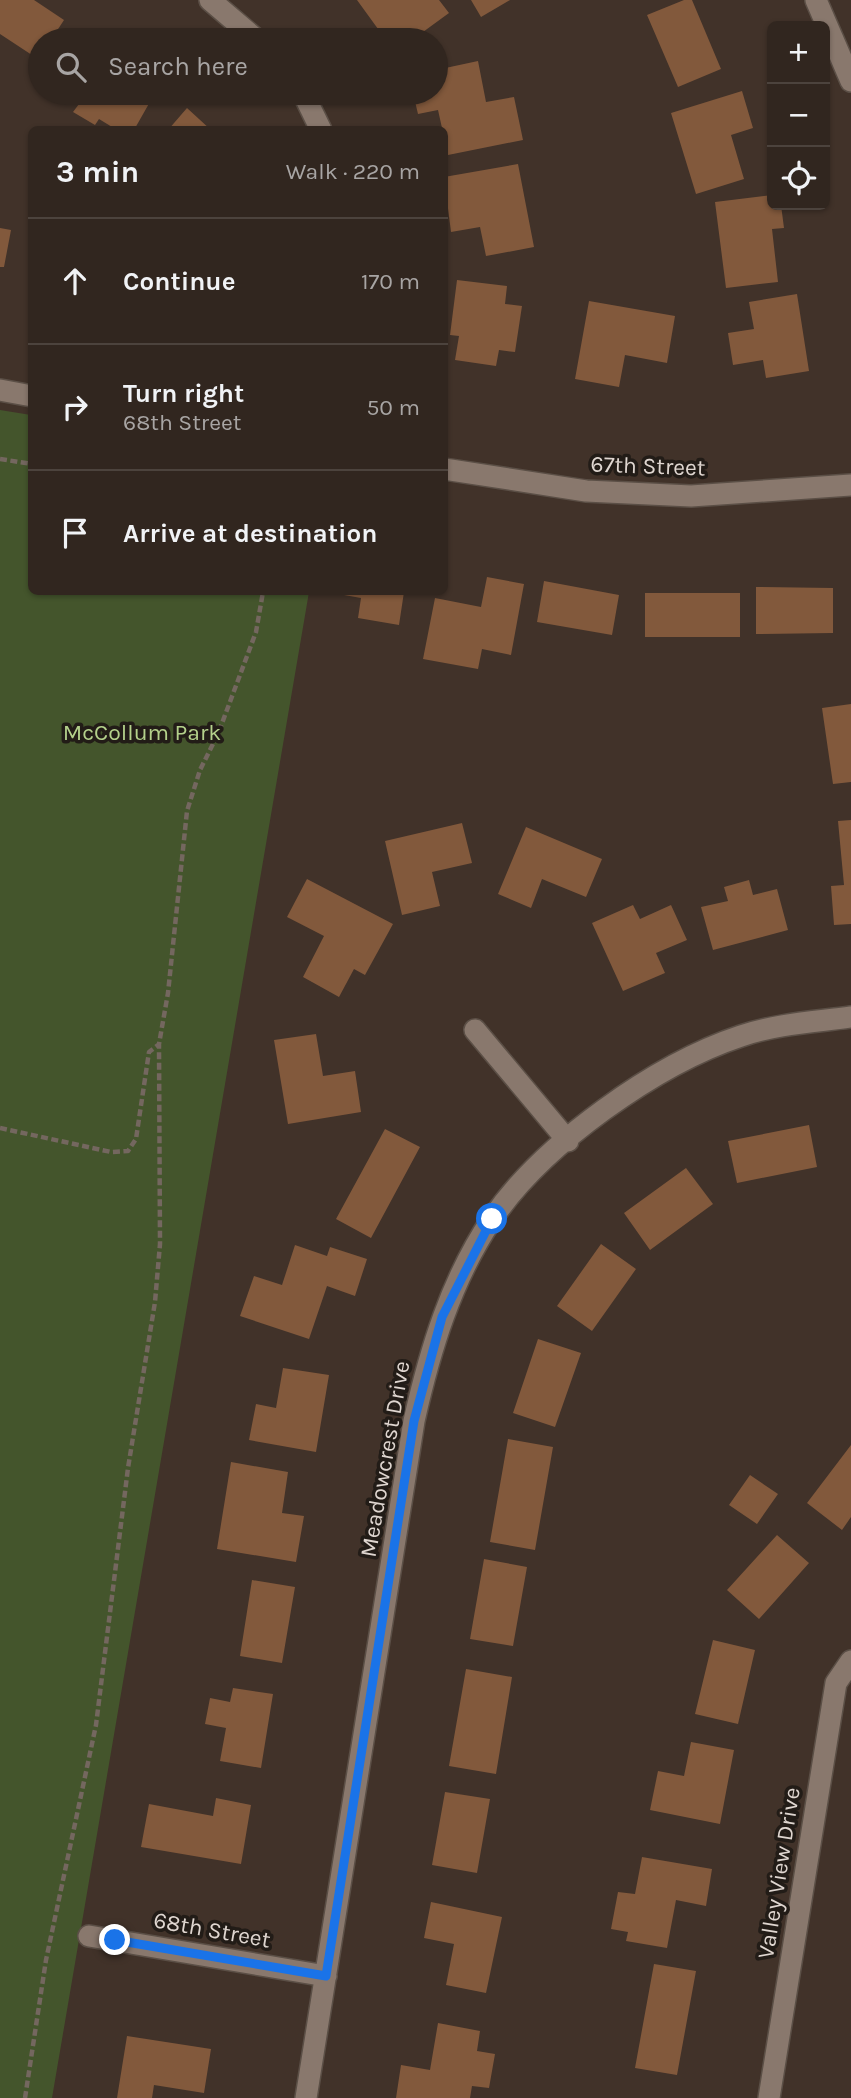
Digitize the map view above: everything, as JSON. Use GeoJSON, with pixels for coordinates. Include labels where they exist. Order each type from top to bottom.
{"type":"FeatureCollection","features":[{"type":"Feature","properties":{"kind":"street"},"geometry":{"type":"LineString","coordinates":[[210,0],[243,28]]}},
{"type":"Feature","properties":{"kind":"street"},"geometry":{"type":"LineString","coordinates":[[816,0],[851,81]]}},
{"type":"Feature","properties":{"kind":"street"},"geometry":{"type":"LineString","coordinates":[[309,105],[319,126]]}},
{"type":"Feature","properties":{"kind":"street"},"geometry":{"type":"LineString","coordinates":[[0,390],[28,395]]}},
{"type":"Feature","properties":{"kind":"street","name":"67th Street"},"geometry":{"type":"LineString","coordinates":[[448,470],[586,491],[691,496],[851,485]]}},
{"type":"Feature","properties":{"kind":"street","name":"Meadowcrest Drive"},"geometry":{"type":"LineString","coordinates":[[306,2098],[414,1421],[442,1317],[492,1219],[525,1180],[609,1107],[658,1074],[741,1036],[783,1026],[851,1017]]}},
{"type":"Feature","properties":{"kind":"street"},"geometry":{"type":"LineString","coordinates":[[475,1030],[568,1141]]}},
{"type":"Feature","properties":{"kind":"street","name":"Valley View Drive"},"geometry":{"type":"LineString","coordinates":[[769,2098],[836,1683],[851,1661]]}},
{"type":"Feature","properties":{"kind":"street","name":"68th Street"},"geometry":{"type":"LineString","coordinates":[[89,1936],[326,1976]]}},
{"type":"Feature","properties":{"kind":"path"},"geometry":{"type":"LineString","coordinates":[[0,459],[28,463]]}},
{"type":"Feature","properties":{"kind":"path"},"geometry":{"type":"LineString","coordinates":[[25,2098],[48,1948],[96,1726],[128,1468],[155,1303],[160,1244],[159,1044],[168,993],[187,811],[200,770],[218,734],[256,632],[262,595]]}},
{"type":"Feature","properties":{"kind":"path"},"geometry":{"type":"LineString","coordinates":[[0,1128],[111,1152],[128,1151],[136,1139],[149,1052],[159,1044]]}},
{"type":"Feature","properties":{"kind":"green space","name":"McCollum Park"},"geometry":{"type":"Polygon","coordinates":[[[0,410],[28,415],[28,595],[308,595],[52,2098],[0,2098],[0,410]]]}},
{"type":"Feature","properties":{"kind":"building"},"geometry":{"type":"Polygon","coordinates":[[[0,0],[34,0],[64,20],[59,28],[28,28],[28,52],[0,34],[0,0]]]}},
{"type":"Feature","properties":{"kind":"building"},"geometry":{"type":"Polygon","coordinates":[[[357,0],[439,0],[449,13],[428,28],[377,28],[357,0]]]}},
{"type":"Feature","properties":{"kind":"building"},"geometry":{"type":"Polygon","coordinates":[[[471,0],[510,0],[481,17],[471,0]]]}},
{"type":"Feature","properties":{"kind":"building"},"geometry":{"type":"Polygon","coordinates":[[[684,0],[692,0],[721,69],[678,87],[647,15],[684,0]]]}},
{"type":"Feature","properties":{"kind":"building"},"geometry":{"type":"Polygon","coordinates":[[[478,61],[486,102],[514,97],[523,140],[448,155],[448,126],[442,126],[438,110],[418,114],[416,105],[448,105],[448,67],[478,61]]]}},
{"type":"Feature","properties":{"kind":"building"},"geometry":{"type":"Polygon","coordinates":[[[742,91],[753,128],[731,135],[744,179],[696,194],[671,113],[742,91]]]}},
{"type":"Feature","properties":{"kind":"building"},"geometry":{"type":"Polygon","coordinates":[[[78,105],[148,105],[136,126],[110,126],[99,119],[95,125],[73,112],[78,105]]]}},
{"type":"Feature","properties":{"kind":"building"},"geometry":{"type":"Polygon","coordinates":[[[187,108],[207,126],[171,126],[187,108]]]}},
{"type":"Feature","properties":{"kind":"building"},"geometry":{"type":"Polygon","coordinates":[[[518,164],[534,247],[486,256],[480,227],[451,232],[448,176],[518,164]]]}},
{"type":"Feature","properties":{"kind":"building"},"geometry":{"type":"Polygon","coordinates":[[[767,196],[767,210],[782,210],[784,228],[772,229],[778,282],[726,288],[715,202],[767,196]]]}},
{"type":"Feature","properties":{"kind":"building"},"geometry":{"type":"Polygon","coordinates":[[[0,228],[11,230],[4,267],[0,267],[0,228]]]}},
{"type":"Feature","properties":{"kind":"building"},"geometry":{"type":"Polygon","coordinates":[[[457,280],[507,286],[505,304],[522,306],[515,352],[499,350],[496,366],[455,360],[459,336],[450,335],[457,280]]]}},
{"type":"Feature","properties":{"kind":"building"},"geometry":{"type":"Polygon","coordinates":[[[797,294],[809,371],[766,378],[763,360],[733,365],[728,333],[754,329],[749,302],[797,294]]]}},
{"type":"Feature","properties":{"kind":"building"},"geometry":{"type":"Polygon","coordinates":[[[589,301],[675,316],[667,363],[625,355],[619,387],[575,379],[589,301]]]}},
{"type":"Feature","properties":{"kind":"building"},"geometry":{"type":"Polygon","coordinates":[[[487,577],[524,584],[511,655],[482,649],[478,669],[423,659],[435,598],[481,607],[487,577]]]}},
{"type":"Feature","properties":{"kind":"building"},"geometry":{"type":"Polygon","coordinates":[[[544,581],[619,595],[612,635],[537,622],[544,581]]]}},
{"type":"Feature","properties":{"kind":"building"},"geometry":{"type":"Polygon","coordinates":[[[756,587],[833,588],[833,633],[756,634],[756,587]]]}},
{"type":"Feature","properties":{"kind":"building"},"geometry":{"type":"Polygon","coordinates":[[[645,593],[740,593],[740,637],[645,637],[645,593]]]}},
{"type":"Feature","properties":{"kind":"building"},"geometry":{"type":"Polygon","coordinates":[[[344,595],[404,595],[399,625],[358,618],[361,598],[344,595]]]}},
{"type":"Feature","properties":{"kind":"building"},"geometry":{"type":"Polygon","coordinates":[[[851,704],[851,782],[833,784],[822,708],[851,704]]]}},
{"type":"Feature","properties":{"kind":"building"},"geometry":{"type":"Polygon","coordinates":[[[851,820],[851,924],[834,925],[831,886],[844,885],[838,821],[851,820]]]}},
{"type":"Feature","properties":{"kind":"building"},"geometry":{"type":"Polygon","coordinates":[[[462,823],[472,863],[432,872],[440,906],[402,915],[385,841],[462,823]]]}},
{"type":"Feature","properties":{"kind":"building"},"geometry":{"type":"Polygon","coordinates":[[[526,827],[602,859],[586,897],[542,879],[531,908],[498,894],[526,827]]]}},
{"type":"Feature","properties":{"kind":"building"},"geometry":{"type":"Polygon","coordinates":[[[307,879],[393,924],[365,975],[354,969],[339,997],[303,977],[324,936],[287,917],[307,879]]]}},
{"type":"Feature","properties":{"kind":"building"},"geometry":{"type":"Polygon","coordinates":[[[749,880],[753,895],[777,889],[788,930],[713,950],[701,907],[728,901],[724,887],[749,880]]]}},
{"type":"Feature","properties":{"kind":"building"},"geometry":{"type":"Polygon","coordinates":[[[633,905],[640,919],[671,905],[687,940],[656,953],[665,973],[623,991],[592,923],[633,905]]]}},
{"type":"Feature","properties":{"kind":"building"},"geometry":{"type":"Polygon","coordinates":[[[316,1034],[323,1076],[355,1071],[361,1112],[288,1124],[274,1040],[316,1034]]]}},
{"type":"Feature","properties":{"kind":"building"},"geometry":{"type":"Polygon","coordinates":[[[809,1125],[817,1167],[737,1183],[728,1141],[809,1125]]]}},
{"type":"Feature","properties":{"kind":"building"},"geometry":{"type":"Polygon","coordinates":[[[385,1129],[420,1147],[371,1238],[336,1219],[385,1129]]]}},
{"type":"Feature","properties":{"kind":"building"},"geometry":{"type":"Polygon","coordinates":[[[686,1168],[713,1204],[650,1250],[624,1213],[686,1168]]]}},
{"type":"Feature","properties":{"kind":"building"},"geometry":{"type":"Polygon","coordinates":[[[601,1244],[636,1269],[592,1331],[557,1306],[601,1244]]]}},
{"type":"Feature","properties":{"kind":"building"},"geometry":{"type":"Polygon","coordinates":[[[295,1245],[327,1256],[330,1247],[367,1259],[355,1296],[327,1286],[309,1339],[240,1316],[254,1276],[282,1285],[295,1245]]]}},
{"type":"Feature","properties":{"kind":"building"},"geometry":{"type":"Polygon","coordinates":[[[538,1339],[581,1353],[555,1427],[513,1413],[538,1339]]]}},
{"type":"Feature","properties":{"kind":"building"},"geometry":{"type":"Polygon","coordinates":[[[283,1368],[329,1375],[316,1452],[249,1440],[256,1404],[276,1408],[283,1368]]]}},
{"type":"Feature","properties":{"kind":"building"},"geometry":{"type":"Polygon","coordinates":[[[508,1439],[553,1447],[535,1550],[490,1542],[508,1439]]]}},
{"type":"Feature","properties":{"kind":"building"},"geometry":{"type":"Polygon","coordinates":[[[851,1445],[851,1517],[842,1530],[807,1503],[851,1445]]]}},
{"type":"Feature","properties":{"kind":"building"},"geometry":{"type":"Polygon","coordinates":[[[231,1462],[288,1472],[282,1513],[304,1516],[296,1562],[217,1549],[231,1462]]]}},
{"type":"Feature","properties":{"kind":"building"},"geometry":{"type":"Polygon","coordinates":[[[750,1475],[778,1494],[757,1524],[729,1505],[750,1475]]]}},
{"type":"Feature","properties":{"kind":"building"},"geometry":{"type":"Polygon","coordinates":[[[777,1535],[809,1563],[759,1619],[727,1590],[777,1535]]]}},
{"type":"Feature","properties":{"kind":"building"},"geometry":{"type":"Polygon","coordinates":[[[484,1559],[527,1567],[513,1646],[470,1639],[484,1559]]]}},
{"type":"Feature","properties":{"kind":"building"},"geometry":{"type":"Polygon","coordinates":[[[252,1580],[295,1587],[282,1663],[240,1656],[252,1580]]]}},
{"type":"Feature","properties":{"kind":"building"},"geometry":{"type":"Polygon","coordinates":[[[713,1640],[755,1650],[738,1724],[695,1714],[713,1640]]]}},
{"type":"Feature","properties":{"kind":"building"},"geometry":{"type":"Polygon","coordinates":[[[466,1669],[512,1677],[496,1774],[449,1766],[466,1669]]]}},
{"type":"Feature","properties":{"kind":"building"},"geometry":{"type":"Polygon","coordinates":[[[233,1688],[273,1694],[261,1768],[220,1761],[226,1728],[205,1724],[210,1698],[230,1702],[233,1688]]]}},
{"type":"Feature","properties":{"kind":"building"},"geometry":{"type":"Polygon","coordinates":[[[691,1742],[734,1750],[720,1824],[650,1810],[658,1771],[684,1776],[691,1742]]]}},
{"type":"Feature","properties":{"kind":"building"},"geometry":{"type":"Polygon","coordinates":[[[445,1792],[490,1799],[477,1873],[432,1865],[445,1792]]]}},
{"type":"Feature","properties":{"kind":"building"},"geometry":{"type":"Polygon","coordinates":[[[216,1798],[251,1805],[241,1864],[141,1847],[149,1804],[213,1816],[216,1798]]]}},
{"type":"Feature","properties":{"kind":"building"},"geometry":{"type":"Polygon","coordinates":[[[642,1857],[712,1869],[706,1906],[676,1900],[667,1948],[626,1941],[628,1932],[611,1929],[618,1892],[635,1894],[642,1857]]]}},
{"type":"Feature","properties":{"kind":"building"},"geometry":{"type":"Polygon","coordinates":[[[431,1902],[502,1917],[486,1993],[446,1985],[454,1944],[424,1938],[431,1902]]]}},
{"type":"Feature","properties":{"kind":"building"},"geometry":{"type":"Polygon","coordinates":[[[654,1964],[696,1971],[677,2075],[635,2068],[654,1964]]]}},
{"type":"Feature","properties":{"kind":"building"},"geometry":{"type":"Polygon","coordinates":[[[438,2023],[480,2031],[477,2051],[495,2054],[489,2088],[472,2086],[470,2098],[396,2098],[401,2065],[430,2070],[438,2023]]]}},
{"type":"Feature","properties":{"kind":"building"},"geometry":{"type":"Polygon","coordinates":[[[127,2036],[211,2049],[204,2093],[154,2085],[152,2098],[117,2098],[127,2036]]]}},
{"type":"Feature","properties":{"kind":"route"},"geometry":{"type":"LineString","coordinates":[[115,1940],[326,1976],[414,1421],[442,1317],[492,1219]]}}]}
